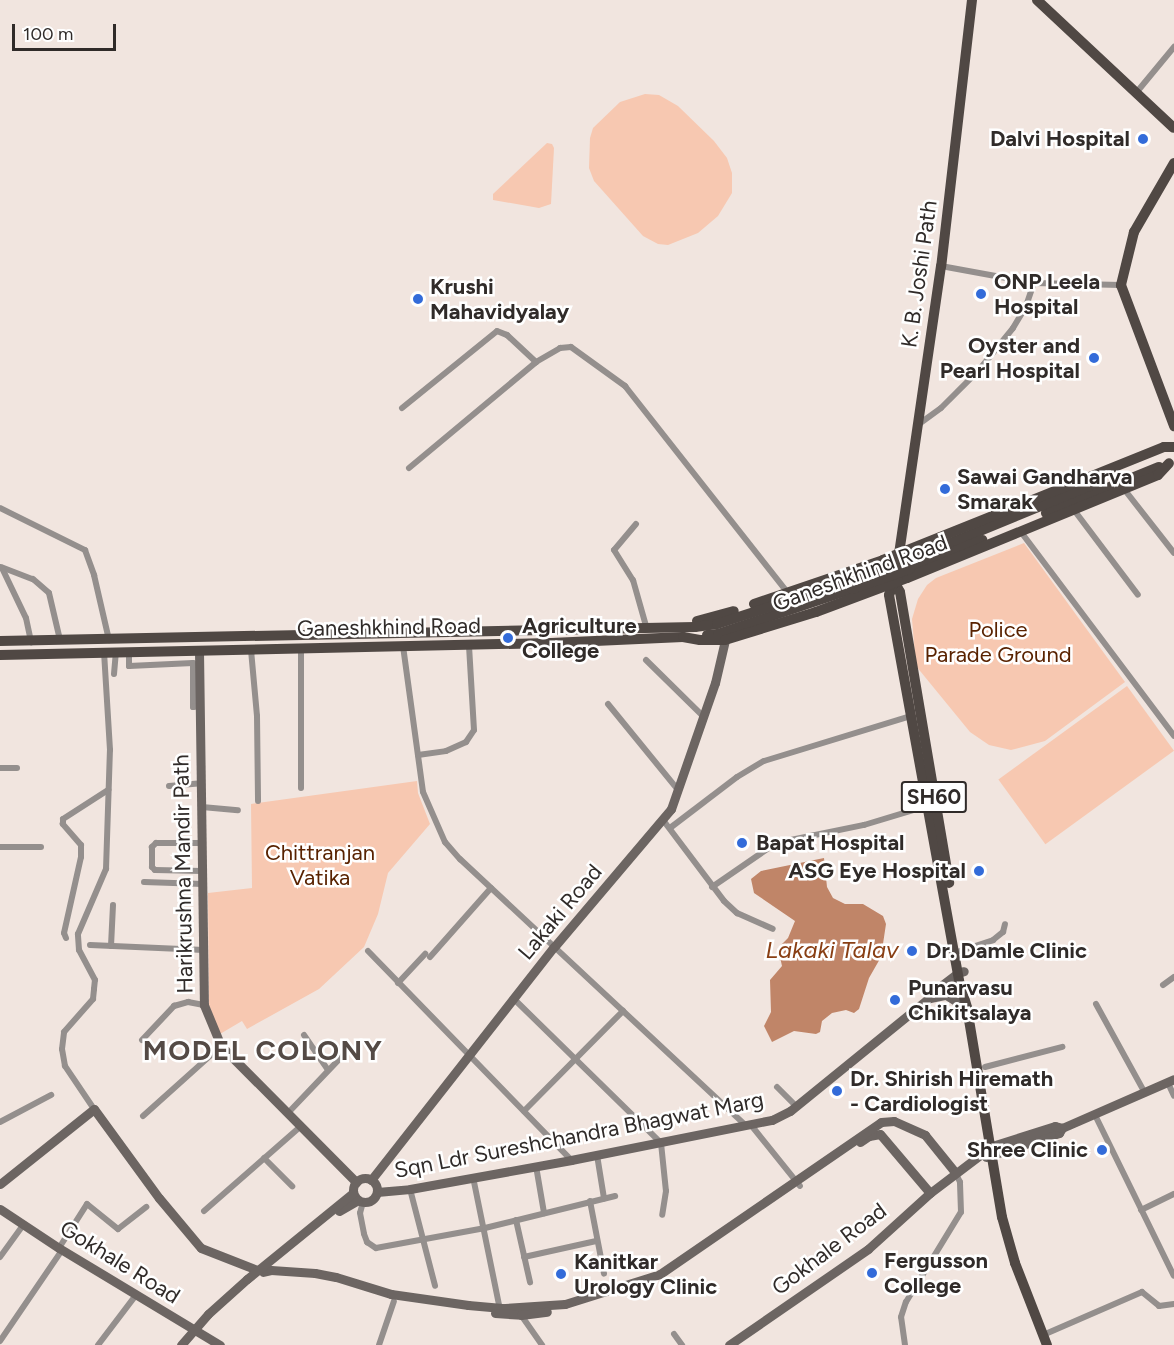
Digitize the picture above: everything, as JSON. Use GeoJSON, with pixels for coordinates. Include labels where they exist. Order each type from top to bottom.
{"type":"FeatureCollection","features":[{"type":"Feature","properties":{"kind":"main road","name":"K. B. Joshi Path"},"geometry":{"type":"LineString","coordinates":[[896,583],[906,561],[918,425],[941,266],[972,0]]}},
{"type":"Feature","properties":{"kind":"main road"},"geometry":{"type":"LineString","coordinates":[[1037,0],[1174,128]]}},
{"type":"Feature","properties":{"kind":"main road"},"geometry":{"type":"LineString","coordinates":[[1174,163],[1134,232],[1121,285],[1174,426]]}},
{"type":"Feature","properties":{"kind":"main road"},"geometry":{"type":"LineString","coordinates":[[681,632],[718,633],[851,585],[1174,448]]}},
{"type":"Feature","properties":{"kind":"main road"},"geometry":{"type":"LineString","coordinates":[[906,561],[1172,462]]}},
{"type":"Feature","properties":{"kind":"main road","name":"Ganeshkhind Road"},"geometry":{"type":"LineString","coordinates":[[0,655],[469,645],[681,632],[789,593],[851,585],[896,583],[1158,475],[1172,462]]}},
{"type":"Feature","properties":{"kind":"main road","name":"Ganeshkhind Road"},"geometry":{"type":"LineString","coordinates":[[0,641],[646,626],[681,632],[700,640],[725,640],[906,561]]}},
{"type":"Feature","properties":{"kind":"main road","name":"SH60"},"geometry":{"type":"LineString","coordinates":[[896,583],[889,595],[927,806],[961,972],[1008,1240],[1045,1340]]}},
{"type":"Feature","properties":{"kind":"main road","name":"SH60"},"geometry":{"type":"LineString","coordinates":[[896,583],[900,592],[960,951],[961,972]]}},
{"type":"Feature","properties":{"kind":"main road"},"geometry":{"type":"LineString","coordinates":[[21,655],[26,642]]}},
{"type":"Feature","properties":{"kind":"main road","name":"SH60"},"geometry":{"type":"LineString","coordinates":[[964,990],[970,992],[985,1067],[997,1141],[993,1151]]}},
{"type":"Feature","properties":{"kind":"street"},"geometry":{"type":"LineString","coordinates":[[1136,93],[1174,47]]}},
{"type":"Feature","properties":{"kind":"street"},"geometry":{"type":"LineString","coordinates":[[941,266],[1034,283],[1121,285]]}},
{"type":"Feature","properties":{"kind":"street"},"geometry":{"type":"LineString","coordinates":[[918,425],[941,408],[979,370],[1013,328],[1026,306],[1034,283]]}},
{"type":"Feature","properties":{"kind":"street"},"geometry":{"type":"LineString","coordinates":[[402,408],[497,331],[507,334],[536,362]]}},
{"type":"Feature","properties":{"kind":"street"},"geometry":{"type":"LineString","coordinates":[[409,468],[536,362],[560,348],[571,347],[625,386],[789,593]]}},
{"type":"Feature","properties":{"kind":"street"},"geometry":{"type":"LineString","coordinates":[[1124,489],[1174,553]]}},
{"type":"Feature","properties":{"kind":"street"},"geometry":{"type":"LineString","coordinates":[[0,508],[85,550],[94,575],[109,640]]}},
{"type":"Feature","properties":{"kind":"street"},"geometry":{"type":"LineString","coordinates":[[1074,510],[1138,595]]}},
{"type":"Feature","properties":{"kind":"street"},"geometry":{"type":"LineString","coordinates":[[636,524],[615,546],[614,550],[633,580],[646,626]]}},
{"type":"Feature","properties":{"kind":"street"},"geometry":{"type":"LineString","coordinates":[[1021,532],[1174,736]]}},
{"type":"Feature","properties":{"kind":"street"},"geometry":{"type":"LineString","coordinates":[[1,566],[33,579],[49,593],[60,641]]}},
{"type":"Feature","properties":{"kind":"street"},"geometry":{"type":"LineString","coordinates":[[1,566],[26,618],[26,642]]}},
{"type":"Feature","properties":{"kind":"street","name":"Lakaki Road"},"geometry":{"type":"LineString","coordinates":[[370,1180],[554,947],[666,824],[704,717],[725,640]]}},
{"type":"Feature","properties":{"kind":"street"},"geometry":{"type":"LineString","coordinates":[[418,755],[446,751],[466,742],[474,730],[469,645]]}},
{"type":"Feature","properties":{"kind":"street"},"geometry":{"type":"LineString","coordinates":[[403,646],[423,792],[445,842],[554,947],[749,1125],[798,1183]]}},
{"type":"Feature","properties":{"kind":"street"},"geometry":{"type":"LineString","coordinates":[[301,788],[302,649]]}},
{"type":"Feature","properties":{"kind":"street"},"geometry":{"type":"LineString","coordinates":[[251,650],[257,716],[258,801]]}},
{"type":"Feature","properties":{"kind":"street","name":"Harikrushna Mandir Path"},"geometry":{"type":"LineString","coordinates":[[200,651],[204,1005],[221,1046],[356,1182]]}},
{"type":"Feature","properties":{"kind":"street"},"geometry":{"type":"LineString","coordinates":[[104,653],[110,750],[106,869],[78,934],[79,950],[95,980],[93,999],[64,1032],[62,1049],[65,1066],[159,1198],[201,1248],[212,1255],[268,1275],[334,1283],[394,1301],[500,1311],[565,1304],[600,1297]]}},
{"type":"Feature","properties":{"kind":"street"},"geometry":{"type":"LineString","coordinates":[[114,674],[116,653]]}},
{"type":"Feature","properties":{"kind":"street"},"geometry":{"type":"LineString","coordinates":[[129,653],[129,666],[193,663],[193,707],[200,706]]}},
{"type":"Feature","properties":{"kind":"street"},"geometry":{"type":"LineString","coordinates":[[646,660],[704,717]]}},
{"type":"Feature","properties":{"kind":"street"},"geometry":{"type":"LineString","coordinates":[[608,704],[679,791]]}},
{"type":"Feature","properties":{"kind":"street"},"geometry":{"type":"LineString","coordinates":[[773,929],[737,913],[712,887],[666,824],[764,761],[910,716]]}},
{"type":"Feature","properties":{"kind":"street"},"geometry":{"type":"LineString","coordinates":[[0,768],[17,768]]}},
{"type":"Feature","properties":{"kind":"street"},"geometry":{"type":"LineString","coordinates":[[169,786],[201,783]]}},
{"type":"Feature","properties":{"kind":"street"},"geometry":{"type":"LineString","coordinates":[[66,939],[64,933],[81,857],[81,846],[63,824],[63,819],[108,790]]}},
{"type":"Feature","properties":{"kind":"street"},"geometry":{"type":"LineString","coordinates":[[712,887],[776,843],[864,825],[927,806]]}},
{"type":"Feature","properties":{"kind":"street"},"geometry":{"type":"LineString","coordinates":[[202,807],[238,810]]}},
{"type":"Feature","properties":{"kind":"street"},"geometry":{"type":"LineString","coordinates":[[202,843],[156,843],[152,847],[152,867],[156,870],[202,871]]}},
{"type":"Feature","properties":{"kind":"street"},"geometry":{"type":"LineString","coordinates":[[0,847],[41,847]]}},
{"type":"Feature","properties":{"kind":"street"},"geometry":{"type":"LineString","coordinates":[[144,882],[203,884]]}},
{"type":"Feature","properties":{"kind":"street"},"geometry":{"type":"LineString","coordinates":[[399,983],[491,888]]}},
{"type":"Feature","properties":{"kind":"street"},"geometry":{"type":"LineString","coordinates":[[113,905],[113,946]]}},
{"type":"Feature","properties":{"kind":"street"},"geometry":{"type":"LineString","coordinates":[[960,951],[993,940],[1003,932],[1005,924]]}},
{"type":"Feature","properties":{"kind":"street"},"geometry":{"type":"LineString","coordinates":[[90,945],[204,950]]}},
{"type":"Feature","properties":{"kind":"street"},"geometry":{"type":"LineString","coordinates":[[368,951],[571,1160]]}},
{"type":"Feature","properties":{"kind":"street","name":"Sqn Ldr Sureshchandra Bhagwat Marg"},"geometry":{"type":"LineString","coordinates":[[377,1192],[410,1189],[571,1160],[772,1120],[796,1106],[928,999],[938,988],[961,972]]}},
{"type":"Feature","properties":{"kind":"street"},"geometry":{"type":"LineString","coordinates":[[1163,985],[1174,977]]}},
{"type":"Feature","properties":{"kind":"street"},"geometry":{"type":"LineString","coordinates":[[938,988],[964,990]]}},
{"type":"Feature","properties":{"kind":"street"},"geometry":{"type":"LineString","coordinates":[[928,999],[946,995],[967,1008]]}},
{"type":"Feature","properties":{"kind":"street"},"geometry":{"type":"LineString","coordinates":[[514,999],[661,1143],[666,1191],[662,1215]]}},
{"type":"Feature","properties":{"kind":"street"},"geometry":{"type":"LineString","coordinates":[[142,1040],[174,1006],[188,1002],[204,1005]]}},
{"type":"Feature","properties":{"kind":"street"},"geometry":{"type":"LineString","coordinates":[[1096,1004],[1145,1093]]}},
{"type":"Feature","properties":{"kind":"street"},"geometry":{"type":"LineString","coordinates":[[524,1111],[623,1011]]}},
{"type":"Feature","properties":{"kind":"street"},"geometry":{"type":"LineString","coordinates":[[304,1035],[328,1070]]}},
{"type":"Feature","properties":{"kind":"street"},"geometry":{"type":"LineString","coordinates":[[142,1116],[221,1046]]}},
{"type":"Feature","properties":{"kind":"street"},"geometry":{"type":"LineString","coordinates":[[985,1067],[1062,1047]]}},
{"type":"Feature","properties":{"kind":"street"},"geometry":{"type":"LineString","coordinates":[[288,1113],[346,1052]]}},
{"type":"Feature","properties":{"kind":"street"},"geometry":{"type":"LineString","coordinates":[[993,1151],[1059,1133],[1062,1128],[1171,1081],[1174,1095]]}},
{"type":"Feature","properties":{"kind":"street"},"geometry":{"type":"LineString","coordinates":[[777,1087],[796,1106]]}},
{"type":"Feature","properties":{"kind":"street"},"geometry":{"type":"LineString","coordinates":[[0,1122],[51,1095]]}},
{"type":"Feature","properties":{"kind":"street"},"geometry":{"type":"LineString","coordinates":[[0,1184],[94,1109]]}},
{"type":"Feature","properties":{"kind":"street"},"geometry":{"type":"LineString","coordinates":[[1095,1114],[1174,1276]]}},
{"type":"Feature","properties":{"kind":"street"},"geometry":{"type":"LineString","coordinates":[[798,1183],[872,1126],[894,1121],[925,1135],[955,1172],[960,1182],[961,1212],[906,1302],[901,1317],[905,1345]]}},
{"type":"Feature","properties":{"kind":"street"},"geometry":{"type":"LineString","coordinates":[[204,1211],[301,1126]]}},
{"type":"Feature","properties":{"kind":"street"},"geometry":{"type":"LineString","coordinates":[[260,1271],[315,1273],[391,1294],[521,1315],[566,1310],[660,1274],[869,1136],[880,1134],[930,1193]]}},
{"type":"Feature","properties":{"kind":"street","name":"Gokhale Road"},"geometry":{"type":"LineString","coordinates":[[729,1345],[868,1249],[955,1172],[993,1151]]}},
{"type":"Feature","properties":{"kind":"street"},"geometry":{"type":"LineString","coordinates":[[597,1155],[604,1198]]}},
{"type":"Feature","properties":{"kind":"street"},"geometry":{"type":"LineString","coordinates":[[264,1158],[292,1186]]}},
{"type":"Feature","properties":{"kind":"street"},"geometry":{"type":"LineString","coordinates":[[536,1166],[544,1213]]}},
{"type":"Feature","properties":{"kind":"street"},"geometry":{"type":"LineString","coordinates":[[473,1177],[500,1311]]}},
{"type":"Feature","properties":{"kind":"street"},"geometry":{"type":"LineString","coordinates":[[181,1345],[194,1330],[212,1318],[260,1271],[325,1220],[358,1198],[372,1200],[377,1192],[370,1180],[362,1179],[356,1182],[358,1198],[360,1213],[364,1234],[367,1242],[376,1248],[485,1228],[615,1196]]}},
{"type":"Feature","properties":{"kind":"street"},"geometry":{"type":"LineString","coordinates":[[410,1189],[435,1286]]}},
{"type":"Feature","properties":{"kind":"street"},"geometry":{"type":"LineString","coordinates":[[1141,1210],[1174,1194]]}},
{"type":"Feature","properties":{"kind":"street"},"geometry":{"type":"LineString","coordinates":[[590,1201],[604,1274]]}},
{"type":"Feature","properties":{"kind":"street"},"geometry":{"type":"LineString","coordinates":[[0,1341],[61,1249],[87,1204],[118,1228],[146,1207]]}},
{"type":"Feature","properties":{"kind":"street","name":"Gokhale Road"},"geometry":{"type":"LineString","coordinates":[[0,1209],[61,1249],[220,1345]]}},
{"type":"Feature","properties":{"kind":"street"},"geometry":{"type":"LineString","coordinates":[[516,1220],[530,1282]]}},
{"type":"Feature","properties":{"kind":"street"},"geometry":{"type":"LineString","coordinates":[[0,1257],[24,1224]]}},
{"type":"Feature","properties":{"kind":"street"},"geometry":{"type":"LineString","coordinates":[[524,1257],[596,1241]]}},
{"type":"Feature","properties":{"kind":"street"},"geometry":{"type":"LineString","coordinates":[[1045,1340],[1142,1292],[1159,1306],[1174,1304]]}},
{"type":"Feature","properties":{"kind":"street"},"geometry":{"type":"LineString","coordinates":[[98,1345],[136,1295]]}},
{"type":"Feature","properties":{"kind":"street"},"geometry":{"type":"LineString","coordinates":[[379,1345],[394,1301]]}},
{"type":"Feature","properties":{"kind":"street"},"geometry":{"type":"LineString","coordinates":[[521,1315],[542,1345]]}},
{"type":"Feature","properties":{"kind":"street"},"geometry":{"type":"LineString","coordinates":[[674,1334],[682,1345]]}},
{"type":"Feature","properties":{"kind":"green space"},"geometry":{"type":"Polygon","coordinates":[[[645,94],[659,95],[678,106],[714,141],[727,158],[732,173],[732,193],[718,216],[698,233],[668,245],[658,244],[643,236],[594,181],[589,168],[590,138],[593,128],[620,102],[645,94]]]}},
{"type":"Feature","properties":{"kind":"green space"},"geometry":{"type":"Polygon","coordinates":[[[547,143],[552,144],[554,148],[551,204],[539,208],[493,200],[493,194],[547,143]]]}},
{"type":"Feature","properties":{"kind":"green space","name":"Police Parade Ground"},"geometry":{"type":"Polygon","coordinates":[[[1024,543],[1125,682],[1045,741],[1011,750],[989,745],[970,732],[916,666],[912,619],[918,599],[927,585],[936,578],[1024,543]]]}},
{"type":"Feature","properties":{"kind":"green space"},"geometry":{"type":"Polygon","coordinates":[[[1127,686],[1174,751],[1045,844],[998,779],[1127,686]]]}},
{"type":"Feature","properties":{"kind":"green space","name":"Chittranjan Vatika"},"geometry":{"type":"Polygon","coordinates":[[[417,781],[418,793],[430,824],[388,873],[378,914],[364,947],[319,989],[247,1029],[242,1021],[220,1034],[209,1005],[208,893],[252,888],[251,804],[417,781]]]}},
{"type":"Feature","properties":{"kind":"water","name":"Lakaki Talav"},"geometry":{"type":"Polygon","coordinates":[[[824,858],[827,887],[833,898],[845,904],[863,904],[883,916],[886,924],[881,957],[869,978],[859,1009],[854,1013],[846,1010],[832,1013],[822,1021],[820,1032],[816,1034],[794,1031],[772,1042],[764,1026],[771,1012],[770,980],[782,966],[778,948],[788,938],[795,921],[754,893],[751,879],[761,871],[824,858]]]}},
{"type":"Feature","properties":{"kind":"place","name":"Dalvi Hospital"},"geometry":{"type":"Point","coordinates":[1143,139]}},
{"type":"Feature","properties":{"kind":"place","name":"ONP Leela Hospital"},"geometry":{"type":"Point","coordinates":[981,294]}},
{"type":"Feature","properties":{"kind":"place","name":"Krushi Mahavidyalay"},"geometry":{"type":"Point","coordinates":[418,299]}},
{"type":"Feature","properties":{"kind":"place","name":"Oyster and Pearl Hospital"},"geometry":{"type":"Point","coordinates":[1094,358]}},
{"type":"Feature","properties":{"kind":"place","name":"Sawai Gandharva Smarak"},"geometry":{"type":"Point","coordinates":[945,489]}},
{"type":"Feature","properties":{"kind":"place","name":"Agriculture College"},"geometry":{"type":"Point","coordinates":[508,638]}},
{"type":"Feature","properties":{"kind":"place","name":"Bapat Hospital"},"geometry":{"type":"Point","coordinates":[742,843]}},
{"type":"Feature","properties":{"kind":"place","name":"ASG Eye Hospital"},"geometry":{"type":"Point","coordinates":[979,871]}},
{"type":"Feature","properties":{"kind":"place","name":"Dr. Damle Clinic"},"geometry":{"type":"Point","coordinates":[912,951]}},
{"type":"Feature","properties":{"kind":"place","name":"Punarvasu Chikitsalaya"},"geometry":{"type":"Point","coordinates":[895,1000]}},
{"type":"Feature","properties":{"kind":"place","name":"Dr. Shirish Hiremath - Cardiologist"},"geometry":{"type":"Point","coordinates":[837,1091]}},
{"type":"Feature","properties":{"kind":"place","name":"Shree Clinic"},"geometry":{"type":"Point","coordinates":[1102,1150]}},
{"type":"Feature","properties":{"kind":"place","name":"Fergusson College"},"geometry":{"type":"Point","coordinates":[872,1273]}},
{"type":"Feature","properties":{"kind":"place","name":"Kanitkar Urology Clinic"},"geometry":{"type":"Point","coordinates":[561,1274]}},
{"type":"Feature","properties":{"kind":"district","name":"MODEL COLONY"},"geometry":{"type":"Point","coordinates":[263,1050]}}]}
